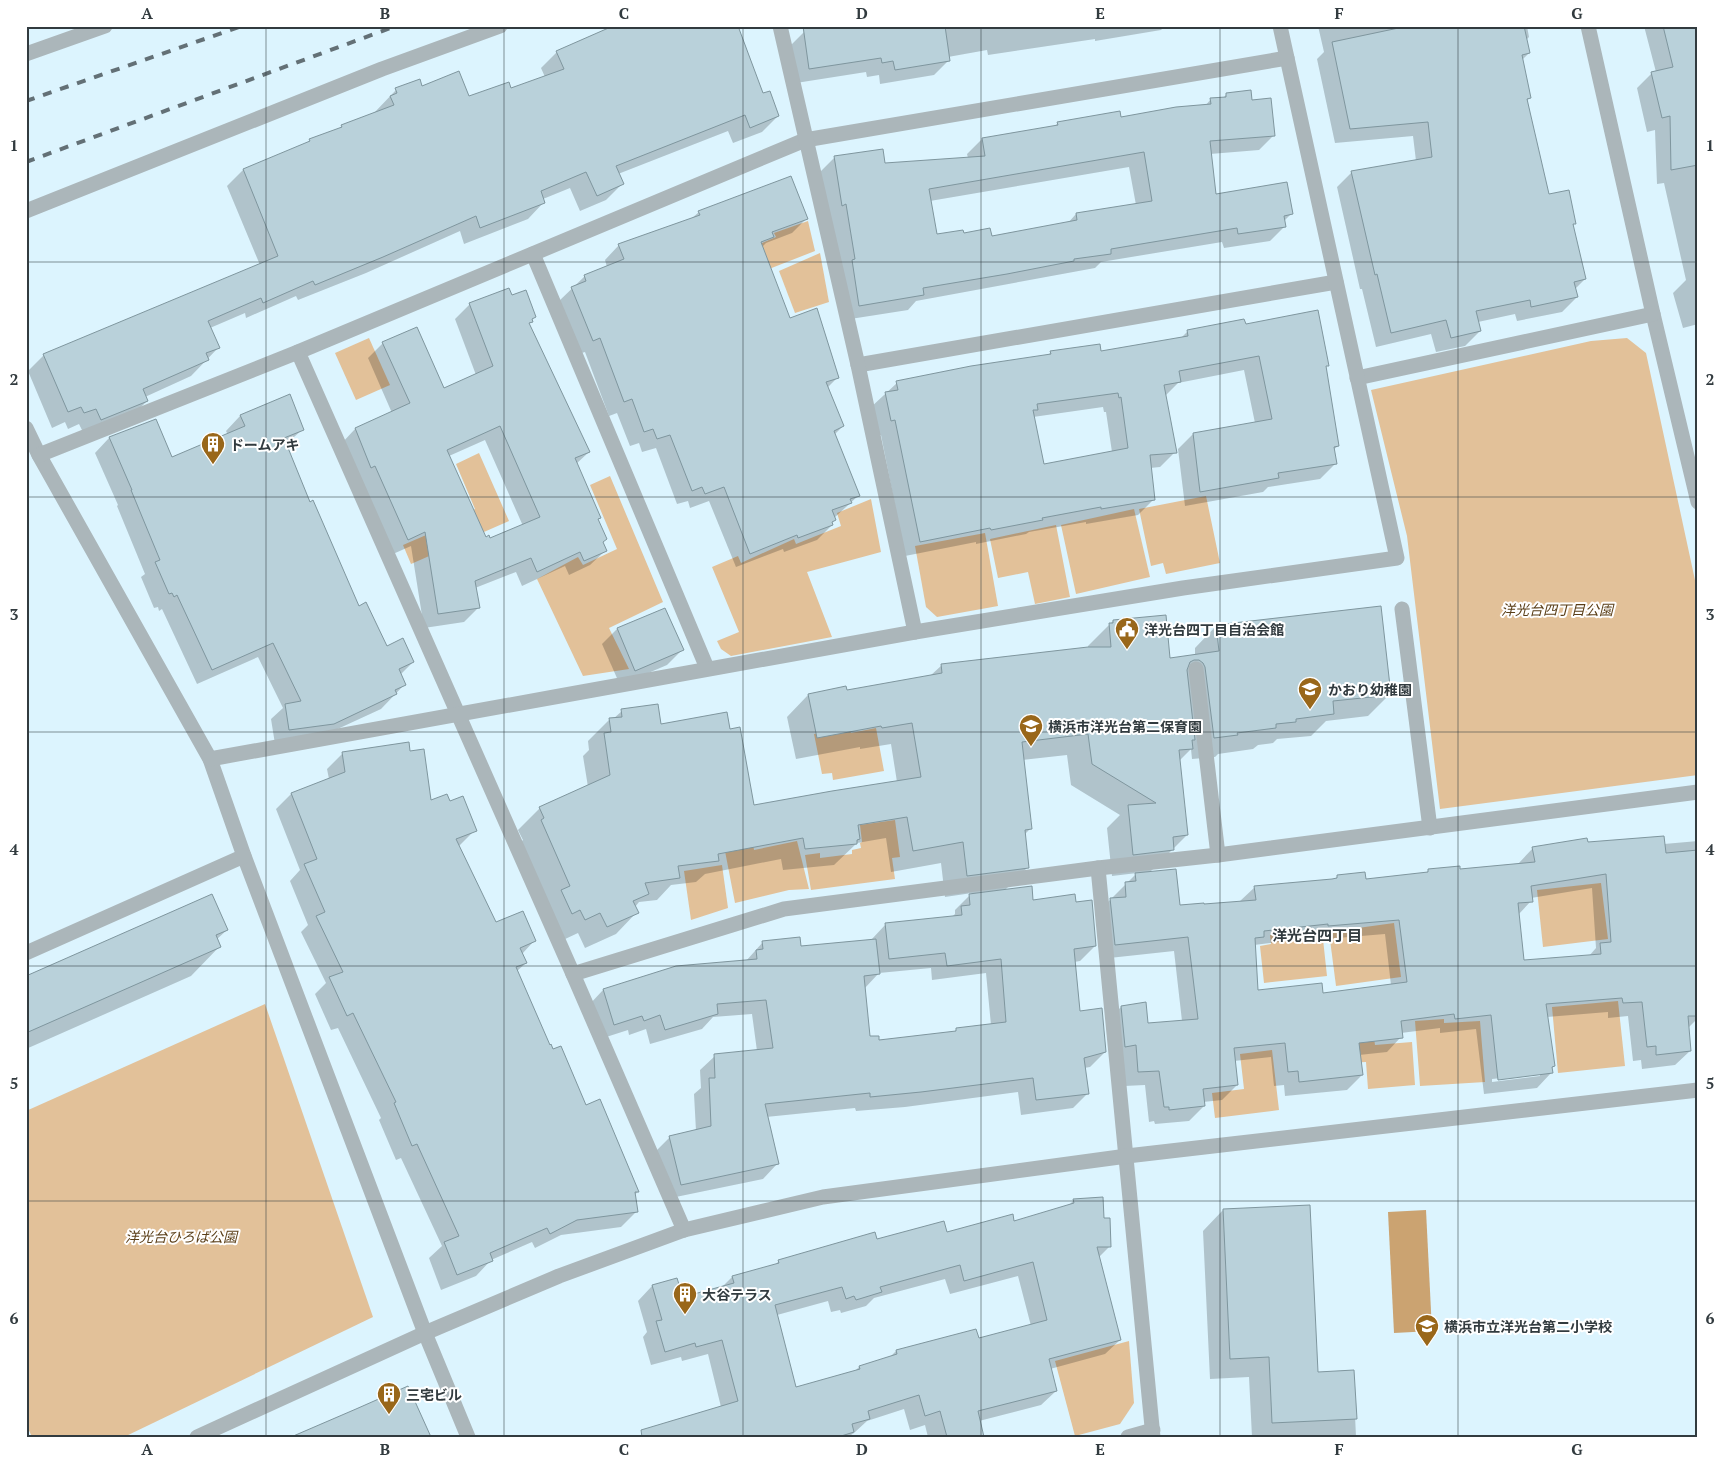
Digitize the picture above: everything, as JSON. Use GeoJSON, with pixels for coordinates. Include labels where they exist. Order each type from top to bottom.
{"type":"FeatureCollection","features":[{"type":"Feature","properties":{"kind":"street"},"geometry":{"type":"LineString","coordinates":[[26,54],[105,26]]}},
{"type":"Feature","properties":{"kind":"street"},"geometry":{"type":"LineString","coordinates":[[26,211],[382,69],[500,26]]}},
{"type":"Feature","properties":{"kind":"street"},"geometry":{"type":"LineString","coordinates":[[780,26],[858,365],[915,632]]}},
{"type":"Feature","properties":{"kind":"street"},"geometry":{"type":"LineString","coordinates":[[210,759],[915,632],[1183,588],[1397,558],[1280,26]]}},
{"type":"Feature","properties":{"kind":"street"},"geometry":{"type":"LineString","coordinates":[[1588,26],[1653,314],[1698,502]]}},
{"type":"Feature","properties":{"kind":"street"},"geometry":{"type":"LineString","coordinates":[[39,455],[298,352],[806,140],[1288,58]]}},
{"type":"Feature","properties":{"kind":"street"},"geometry":{"type":"LineString","coordinates":[[533,254],[707,668]]}},
{"type":"Feature","properties":{"kind":"street"},"geometry":{"type":"LineString","coordinates":[[858,365],[1336,282]]}},
{"type":"Feature","properties":{"kind":"street"},"geometry":{"type":"LineString","coordinates":[[1357,378],[1653,314]]}},
{"type":"Feature","properties":{"kind":"street"},"geometry":{"type":"LineString","coordinates":[[298,352],[460,715],[684,1230]]}},
{"type":"Feature","properties":{"kind":"street"},"geometry":{"type":"LineString","coordinates":[[26,428],[39,455],[210,759],[244,856],[425,1333],[468,1437]]}},
{"type":"Feature","properties":{"kind":"street"},"geometry":{"type":"LineString","coordinates":[[1402,609],[1430,828]]}},
{"type":"Feature","properties":{"kind":"street"},"geometry":{"type":"LineString","coordinates":[[1196,669],[1218,855]]}},
{"type":"Feature","properties":{"kind":"street"},"geometry":{"type":"LineString","coordinates":[[573,974],[784,909],[1098,868],[1430,828],[1698,792]]}},
{"type":"Feature","properties":{"kind":"street"},"geometry":{"type":"LineString","coordinates":[[26,953],[244,856]]}},
{"type":"Feature","properties":{"kind":"street"},"geometry":{"type":"LineString","coordinates":[[1098,868],[1153,1433],[1128,1437]]}},
{"type":"Feature","properties":{"kind":"street"},"geometry":{"type":"LineString","coordinates":[[197,1437],[425,1333],[559,1276],[684,1230],[823,1197],[1127,1156],[1698,1090]]}},
{"type":"Feature","properties":{"kind":"green space"},"geometry":{"type":"Polygon","coordinates":[[[808,221],[815,251],[746,278],[737,254],[776,237],[774,233],[808,221]]]}},
{"type":"Feature","properties":{"kind":"green space"},"geometry":{"type":"Polygon","coordinates":[[[820,253],[829,302],[795,313],[779,271],[820,253]]]}},
{"type":"Feature","properties":{"kind":"green space"},"geometry":{"type":"Polygon","coordinates":[[[369,338],[390,385],[356,400],[335,353],[369,338]]]}},
{"type":"Feature","properties":{"kind":"green space","name":"洋光台四丁目公園"},"geometry":{"type":"Polygon","coordinates":[[[1627,338],[1646,353],[1698,594],[1698,775],[1440,809],[1407,536],[1371,390],[1591,341],[1627,338]]]}},
{"type":"Feature","properties":{"kind":"green space"},"geometry":{"type":"Polygon","coordinates":[[[479,453],[509,521],[411,564],[403,545],[447,526],[446,522],[475,509],[456,464],[479,453]]]}},
{"type":"Feature","properties":{"kind":"green space"},"geometry":{"type":"Polygon","coordinates":[[[610,476],[663,602],[609,628],[629,669],[583,676],[537,579],[578,557],[583,565],[617,549],[590,485],[610,476]]]}},
{"type":"Feature","properties":{"kind":"green space"},"geometry":{"type":"Polygon","coordinates":[[[1206,496],[1220,563],[1166,574],[1163,563],[1151,566],[1139,509],[1206,496]]]}},
{"type":"Feature","properties":{"kind":"green space"},"geometry":{"type":"Polygon","coordinates":[[[871,499],[881,552],[807,572],[832,637],[731,656],[721,649],[717,641],[739,632],[712,567],[738,556],[741,563],[794,539],[796,544],[841,526],[837,513],[871,499]]]}},
{"type":"Feature","properties":{"kind":"green space"},"geometry":{"type":"Polygon","coordinates":[[[1134,509],[1150,577],[1076,594],[1061,525],[1134,509]]]}},
{"type":"Feature","properties":{"kind":"green space"},"geometry":{"type":"Polygon","coordinates":[[[1056,525],[1070,597],[1035,604],[1028,572],[998,578],[990,539],[1056,525]]]}},
{"type":"Feature","properties":{"kind":"green space"},"geometry":{"type":"Polygon","coordinates":[[[985,533],[998,606],[937,617],[926,607],[915,546],[985,533]]]}},
{"type":"Feature","properties":{"kind":"green space"},"geometry":{"type":"Polygon","coordinates":[[[849,728],[851,733],[876,728],[884,771],[833,780],[832,773],[822,774],[814,734],[849,728]]]}},
{"type":"Feature","properties":{"kind":"green space"},"geometry":{"type":"Polygon","coordinates":[[[895,820],[900,857],[892,858],[895,879],[811,890],[805,855],[820,853],[820,858],[852,854],[852,850],[861,848],[860,825],[895,820]]]}},
{"type":"Feature","properties":{"kind":"green space"},"geometry":{"type":"Polygon","coordinates":[[[797,841],[809,889],[789,890],[735,903],[725,851],[753,844],[754,850],[797,841]]]}},
{"type":"Feature","properties":{"kind":"green space"},"geometry":{"type":"Polygon","coordinates":[[[722,865],[728,908],[691,920],[684,871],[722,865]]]}},
{"type":"Feature","properties":{"kind":"green space"},"geometry":{"type":"Polygon","coordinates":[[[1601,883],[1608,939],[1543,947],[1537,890],[1601,883]]]}},
{"type":"Feature","properties":{"kind":"green space"},"geometry":{"type":"Polygon","coordinates":[[[1394,923],[1401,977],[1336,986],[1329,932],[1394,923]]]}},
{"type":"Feature","properties":{"kind":"green space"},"geometry":{"type":"Polygon","coordinates":[[[1322,930],[1327,976],[1264,983],[1260,946],[1271,944],[1270,935],[1322,930]]]}},
{"type":"Feature","properties":{"kind":"green space"},"geometry":{"type":"Polygon","coordinates":[[[1618,1001],[1625,1066],[1558,1073],[1552,1007],[1618,1001]]]}},
{"type":"Feature","properties":{"kind":"green space","name":"洋光台ひろば公園"},"geometry":{"type":"Polygon","coordinates":[[[265,1004],[373,1317],[124,1437],[32,1437],[26,1424],[26,1111],[265,1004]]]}},
{"type":"Feature","properties":{"kind":"green space"},"geometry":{"type":"Polygon","coordinates":[[[1444,1019],[1444,1023],[1480,1021],[1485,1082],[1420,1086],[1415,1021],[1444,1019]]]}},
{"type":"Feature","properties":{"kind":"green space"},"geometry":{"type":"Polygon","coordinates":[[[1373,1031],[1375,1045],[1412,1042],[1415,1085],[1368,1089],[1366,1062],[1346,1063],[1343,1033],[1373,1031]]]}},
{"type":"Feature","properties":{"kind":"green space"},"geometry":{"type":"Polygon","coordinates":[[[1272,1050],[1279,1110],[1215,1118],[1212,1093],[1244,1089],[1240,1054],[1272,1050]]]}},
{"type":"Feature","properties":{"kind":"green space"},"geometry":{"type":"Polygon","coordinates":[[[1129,1341],[1134,1403],[1120,1424],[1075,1436],[1055,1361],[1129,1341]]]}},
{"type":"Feature","properties":{"kind":"shaded area"},"geometry":{"type":"Polygon","coordinates":[[[1426,1210],[1432,1331],[1394,1333],[1388,1212],[1426,1210]]]}},
{"type":"Feature","properties":{"kind":"building"},"geometry":{"type":"Polygon","coordinates":[[[613,26],[738,26],[763,93],[770,91],[779,116],[750,128],[745,115],[616,166],[624,184],[597,196],[586,172],[541,191],[545,203],[480,228],[476,216],[315,285],[313,281],[263,303],[261,298],[208,321],[220,348],[206,353],[209,360],[143,389],[148,401],[101,420],[96,409],[84,413],[81,407],[68,412],[43,354],[278,256],[243,169],[310,141],[309,139],[342,127],[341,125],[394,105],[390,96],[397,93],[395,88],[420,79],[422,86],[459,71],[469,96],[509,82],[511,88],[564,69],[556,51],[613,26]]]}},
{"type":"Feature","properties":{"kind":"building"},"geometry":{"type":"Polygon","coordinates":[[[803,26],[945,26],[950,61],[895,70],[893,61],[882,63],[881,58],[809,69],[803,26]]]}},
{"type":"Feature","properties":{"kind":"building"},"geometry":{"type":"Polygon","coordinates":[[[1408,26],[1524,26],[1530,53],[1522,55],[1531,98],[1527,99],[1549,194],[1569,190],[1576,224],[1573,224],[1586,279],[1574,282],[1578,297],[1531,307],[1530,300],[1476,311],[1481,331],[1451,338],[1446,320],[1391,333],[1377,274],[1375,275],[1351,171],[1432,157],[1428,122],[1350,129],[1332,42],[1408,26]]]}},
{"type":"Feature","properties":{"kind":"building"},"geometry":{"type":"Polygon","coordinates":[[[1663,26],[1698,26],[1698,165],[1671,170],[1670,116],[1662,118],[1651,72],[1673,67],[1663,26]]]}},
{"type":"Feature","properties":{"kind":"building"},"geometry":{"type":"Polygon","coordinates":[[[1251,90],[1252,100],[1271,98],[1275,136],[1210,141],[1216,194],[1287,182],[1293,214],[1284,216],[1286,227],[1238,234],[1237,228],[1111,249],[1111,254],[1074,259],[1074,261],[1007,274],[923,288],[924,295],[859,306],[852,260],[855,259],[846,204],[842,206],[834,156],[883,149],[885,163],[985,156],[982,138],[1058,125],[1057,122],[1120,111],[1121,117],[1176,107],[1211,104],[1210,98],[1226,97],[1226,93],[1251,90]],[[1144,152],[929,189],[937,234],[963,230],[964,233],[990,228],[992,236],[1077,220],[1076,213],[1152,201],[1144,152]]]}},
{"type":"Feature","properties":{"kind":"building"},"geometry":{"type":"Polygon","coordinates":[[[791,176],[808,219],[772,232],[774,237],[761,242],[790,318],[817,308],[839,378],[826,382],[844,426],[834,431],[860,496],[850,499],[852,503],[832,510],[836,520],[832,522],[833,525],[798,538],[797,535],[750,554],[724,487],[705,494],[702,487],[692,491],[670,435],[657,439],[653,429],[644,432],[632,399],[624,402],[600,338],[593,341],[571,287],[586,281],[584,275],[624,259],[618,244],[700,215],[698,211],[791,176]]]}},
{"type":"Feature","properties":{"kind":"building"},"geometry":{"type":"Polygon","coordinates":[[[509,288],[512,295],[526,290],[536,317],[532,319],[533,322],[529,323],[590,452],[575,458],[601,518],[598,519],[607,539],[603,542],[607,551],[584,561],[580,552],[537,572],[531,558],[475,581],[480,608],[438,614],[425,532],[408,540],[375,466],[371,468],[355,428],[410,403],[382,342],[417,327],[444,388],[493,366],[469,303],[509,288]],[[500,426],[447,450],[486,537],[489,535],[490,538],[540,517],[500,426]]]}},
{"type":"Feature","properties":{"kind":"building"},"geometry":{"type":"Polygon","coordinates":[[[1318,310],[1329,366],[1326,366],[1339,446],[1334,447],[1337,464],[1278,473],[1279,478],[1200,492],[1193,433],[1272,419],[1259,356],[1179,371],[1181,382],[1164,385],[1177,453],[1150,455],[1155,500],[1101,509],[1101,507],[1042,518],[1043,520],[920,542],[895,420],[891,421],[885,392],[898,390],[896,381],[971,366],[1051,354],[1050,351],[1100,344],[1101,351],[1188,336],[1187,330],[1244,319],[1246,324],[1318,310]],[[1118,393],[1037,404],[1038,410],[1033,410],[1044,464],[1128,448],[1121,397],[1119,398],[1118,393]]]}},
{"type":"Feature","properties":{"kind":"building"},"geometry":{"type":"Polygon","coordinates":[[[290,394],[304,430],[284,438],[310,502],[313,500],[359,606],[366,602],[387,646],[403,638],[414,662],[399,669],[406,685],[395,690],[397,694],[334,724],[289,730],[285,704],[301,701],[273,643],[212,670],[177,595],[174,597],[172,593],[169,594],[155,562],[160,560],[109,437],[156,419],[172,457],[245,426],[240,415],[290,394]]]}},
{"type":"Feature","properties":{"kind":"building"},"geometry":{"type":"Polygon","coordinates":[[[1381,606],[1391,695],[1333,701],[1334,714],[1296,719],[1296,722],[1276,724],[1276,728],[1214,738],[1205,667],[1199,660],[1190,662],[1187,670],[1195,740],[1192,740],[1193,749],[1179,750],[1188,835],[1173,837],[1174,850],[1133,855],[1128,805],[1156,803],[1092,764],[1088,734],[1022,742],[1032,829],[1025,830],[1029,868],[967,876],[963,842],[913,851],[907,817],[858,825],[860,839],[857,840],[857,844],[805,849],[803,838],[718,854],[719,861],[678,866],[680,878],[645,883],[649,894],[633,901],[639,913],[607,927],[600,913],[585,920],[580,910],[572,914],[561,890],[570,886],[541,820],[544,818],[539,807],[610,775],[604,733],[611,732],[609,718],[622,717],[621,709],[658,704],[661,724],[727,712],[730,729],[740,727],[754,805],[921,777],[912,723],[882,728],[881,726],[817,738],[808,694],[846,686],[847,690],[942,673],[941,664],[1088,647],[1111,647],[1109,623],[1113,623],[1113,620],[1166,615],[1170,658],[1219,651],[1216,625],[1381,606]]]}},
{"type":"Feature","properties":{"kind":"building"},"geometry":{"type":"Polygon","coordinates":[[[665,608],[684,650],[635,671],[617,628],[665,608]]]}},
{"type":"Feature","properties":{"kind":"building"},"geometry":{"type":"Polygon","coordinates":[[[409,742],[410,751],[424,749],[431,800],[447,794],[450,801],[463,796],[477,831],[456,839],[496,922],[523,911],[536,941],[520,948],[527,963],[516,967],[550,1045],[553,1049],[561,1046],[586,1105],[600,1099],[639,1192],[635,1192],[638,1212],[577,1220],[550,1234],[547,1228],[490,1253],[493,1261],[457,1275],[444,1242],[459,1236],[417,1144],[412,1146],[394,1103],[396,1102],[353,1013],[347,1016],[329,977],[343,972],[316,916],[325,912],[304,864],[317,859],[291,793],[345,772],[342,752],[409,742]]]}},
{"type":"Feature","properties":{"kind":"building"},"geometry":{"type":"Polygon","coordinates":[[[1664,836],[1666,853],[1698,850],[1698,1016],[1688,1016],[1691,1051],[1656,1055],[1656,1046],[1647,1047],[1642,1002],[1623,1003],[1622,998],[1546,1004],[1555,1066],[1552,1067],[1553,1073],[1498,1080],[1491,1015],[1455,1019],[1454,1014],[1401,1021],[1403,1038],[1359,1043],[1363,1075],[1299,1082],[1298,1071],[1288,1072],[1285,1043],[1234,1048],[1238,1085],[1203,1089],[1205,1106],[1169,1110],[1169,1107],[1164,1107],[1159,1071],[1138,1072],[1136,1045],[1125,1047],[1121,1006],[1146,1002],[1148,1023],[1198,1019],[1188,937],[1115,945],[1110,898],[1126,897],[1125,882],[1136,881],[1135,873],[1176,869],[1180,905],[1204,904],[1256,900],[1254,886],[1332,879],[1337,878],[1337,875],[1365,872],[1366,879],[1428,872],[1428,869],[1460,866],[1460,869],[1535,862],[1532,847],[1587,838],[1588,842],[1664,836]],[[1606,874],[1531,886],[1533,902],[1518,903],[1524,960],[1601,954],[1600,943],[1611,942],[1606,874]],[[1399,920],[1328,926],[1328,924],[1264,931],[1264,937],[1255,938],[1258,990],[1322,983],[1323,993],[1407,982],[1399,920]]]}},
{"type":"Feature","properties":{"kind":"building"},"geometry":{"type":"Polygon","coordinates":[[[1032,886],[1033,900],[1075,894],[1076,902],[1092,900],[1096,946],[1074,949],[1080,1011],[1102,1008],[1106,1052],[1084,1058],[1089,1094],[1036,1100],[1033,1078],[870,1097],[870,1093],[765,1104],[779,1164],[681,1185],[669,1136],[711,1126],[709,1078],[715,1078],[714,1054],[773,1048],[766,1000],[717,1004],[718,1014],[665,1030],[660,1015],[644,1021],[642,1016],[614,1025],[603,989],[676,966],[757,959],[756,950],[763,949],[762,941],[800,937],[801,946],[876,939],[880,974],[864,976],[870,1036],[879,1036],[879,1040],[956,1031],[956,1028],[1006,1022],[1001,959],[947,966],[945,953],[889,959],[885,923],[962,915],[961,906],[970,905],[969,894],[1032,886]]]}},
{"type":"Feature","properties":{"kind":"building"},"geometry":{"type":"Polygon","coordinates":[[[212,894],[228,930],[216,935],[221,947],[26,1033],[26,976],[212,894]]]}},
{"type":"Feature","properties":{"kind":"building"},"geometry":{"type":"Polygon","coordinates":[[[1103,1197],[1104,1218],[1110,1218],[1111,1247],[1097,1247],[1121,1340],[1049,1359],[1057,1391],[978,1411],[984,1437],[947,1437],[940,1411],[925,1416],[919,1395],[868,1411],[870,1419],[852,1424],[854,1432],[838,1437],[642,1437],[641,1430],[738,1401],[722,1340],[696,1347],[695,1343],[665,1352],[656,1321],[662,1320],[652,1285],[677,1278],[683,1297],[734,1283],[732,1276],[779,1263],[778,1260],[875,1232],[877,1239],[944,1221],[947,1232],[1013,1214],[1014,1221],[1074,1203],[1073,1199],[1103,1197]],[[1033,1262],[964,1281],[960,1265],[880,1287],[882,1292],[856,1300],[854,1296],[846,1299],[842,1287],[775,1305],[796,1387],[860,1369],[859,1366],[897,1354],[896,1350],[976,1329],[979,1338],[1047,1320],[1033,1262]]]}},
{"type":"Feature","properties":{"kind":"building"},"geometry":{"type":"Polygon","coordinates":[[[1310,1205],[1318,1372],[1354,1370],[1357,1419],[1272,1423],[1269,1357],[1230,1359],[1223,1209],[1310,1205]]]}},
{"type":"Feature","properties":{"kind":"building","name":"三宅ビル"},"geometry":{"type":"Polygon","coordinates":[[[408,1386],[431,1437],[291,1437],[356,1409],[408,1386]]]}},
{"type":"Feature","properties":{"kind":"railway"},"geometry":{"type":"LineString","coordinates":[[26,101],[242,26]]}},
{"type":"Feature","properties":{"kind":"railway"},"geometry":{"type":"LineString","coordinates":[[26,162],[396,26]]}},
{"type":"Feature","properties":{"kind":"place","name":"ドームアキ"},"geometry":{"type":"Point","coordinates":[213,465]}},
{"type":"Feature","properties":{"kind":"place","name":"洋光台四丁目自治会館"},"geometry":{"type":"Point","coordinates":[1127,650]}},
{"type":"Feature","properties":{"kind":"place","name":"かおり幼稚園"},"geometry":{"type":"Point","coordinates":[1310,710]}},
{"type":"Feature","properties":{"kind":"place","name":"横浜市洋光台第二保育園"},"geometry":{"type":"Point","coordinates":[1031,747]}},
{"type":"Feature","properties":{"kind":"place","name":"大谷テラス"},"geometry":{"type":"Point","coordinates":[685,1315]}},
{"type":"Feature","properties":{"kind":"place","name":"横浜市立洋光台第二小学校"},"geometry":{"type":"Point","coordinates":[1427,1347]}},
{"type":"Feature","properties":{"kind":"place","name":"三宅ビル"},"geometry":{"type":"Point","coordinates":[389,1415]}},
{"type":"Feature","properties":{"kind":"district","name":"洋光台四丁目"},"geometry":{"type":"Point","coordinates":[1317,935]}}]}
